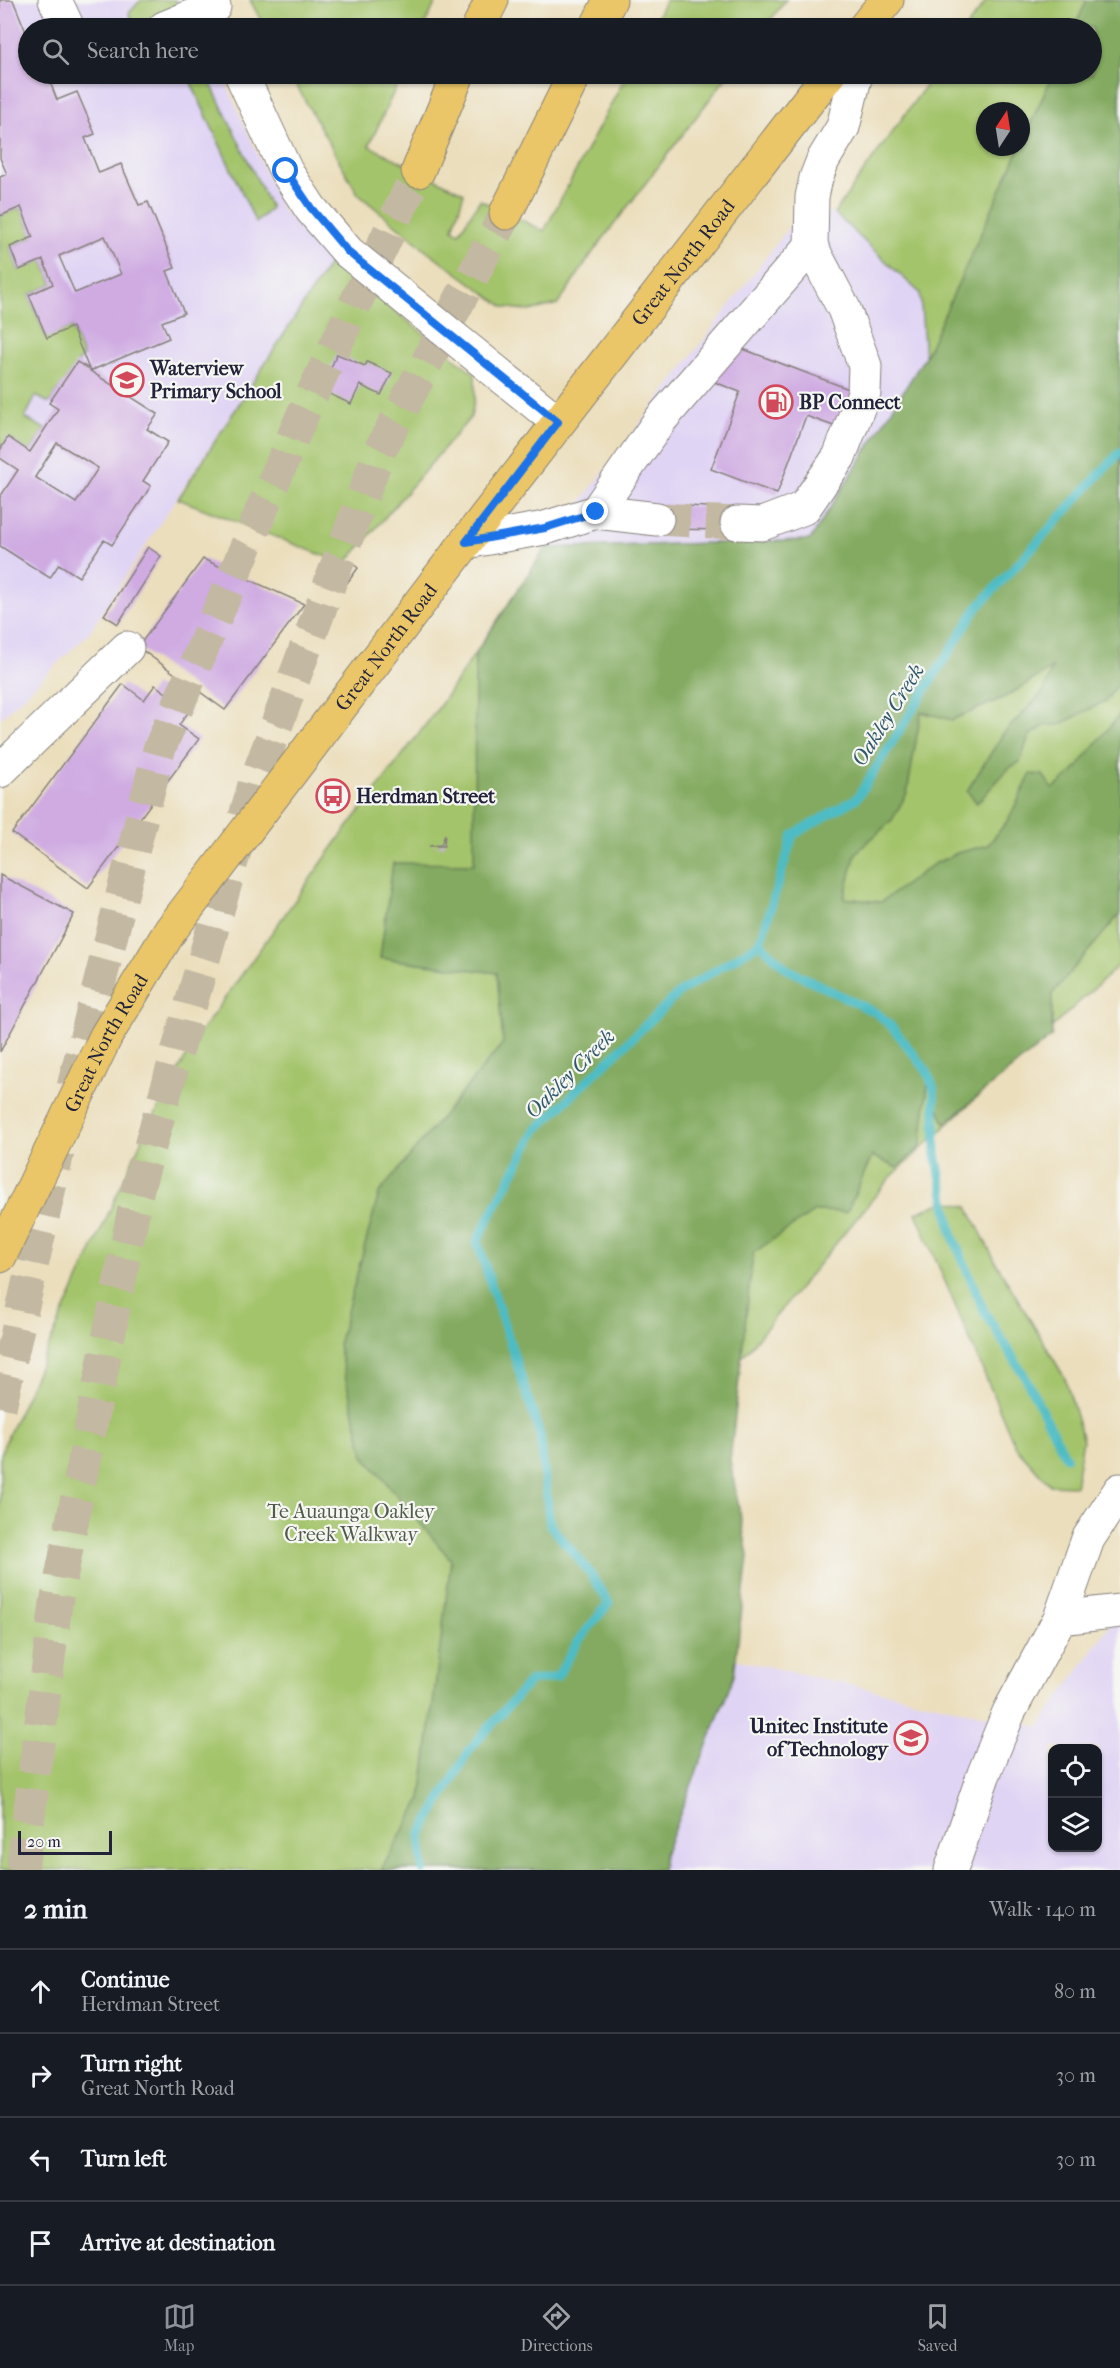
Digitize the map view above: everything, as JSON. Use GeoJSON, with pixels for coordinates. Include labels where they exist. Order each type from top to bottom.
{"type":"FeatureCollection","features":[{"type":"Feature","properties":{"kind":"main road"},"geometry":{"type":"LineString","coordinates":[[483,18],[492,0]]}},
{"type":"Feature","properties":{"kind":"main road"},"geometry":{"type":"LineString","coordinates":[[601,18],[610,0]]}},
{"type":"Feature","properties":{"kind":"main road"},"geometry":{"type":"LineString","coordinates":[[418,171],[454,84]]}},
{"type":"Feature","properties":{"kind":"main road"},"geometry":{"type":"LineString","coordinates":[[506,213],[570,84]]}},
{"type":"Feature","properties":{"kind":"main road","name":"Great North Road"},"geometry":{"type":"LineString","coordinates":[[0,1256],[8,1215],[106,1036],[170,931],[558,422],[821,84]]}},
{"type":"Feature","properties":{"kind":"street"},"geometry":{"type":"LineString","coordinates":[[55,0],[63,18]]}},
{"type":"Feature","properties":{"kind":"street"},"geometry":{"type":"LineString","coordinates":[[196,18],[216,12]]}},
{"type":"Feature","properties":{"kind":"street"},"geometry":{"type":"LineString","coordinates":[[246,84],[286,171],[311,208],[348,252],[558,422]]}},
{"type":"Feature","properties":{"kind":"street"},"geometry":{"type":"LineString","coordinates":[[737,523],[762,524],[804,508],[839,457],[864,393],[866,366],[844,309],[811,246],[812,197],[816,178],[823,160],[843,127],[854,84]]}},
{"type":"Feature","properties":{"kind":"street"},"geometry":{"type":"LineString","coordinates":[[596,512],[661,419],[811,246]]}},
{"type":"Feature","properties":{"kind":"street"},"geometry":{"type":"LineString","coordinates":[[466,542],[545,528],[596,512],[657,519]]}},
{"type":"Feature","properties":{"kind":"street"},"geometry":{"type":"LineString","coordinates":[[0,771],[127,648]]}},
{"type":"Feature","properties":{"kind":"street"},"geometry":{"type":"LineString","coordinates":[[951,1870],[983,1776],[1009,1712],[1060,1618],[1088,1539],[1120,1490]]}},
{"type":"Feature","properties":{"kind":"street"},"geometry":{"type":"LineString","coordinates":[[1060,1618],[1120,1611]]}},
{"type":"Feature","properties":{"kind":"shaded area","name":"Waterview Primary School"},"geometry":{"type":"Polygon","coordinates":[[[0,0],[189,0],[197,18],[18,18],[18,84],[226,84],[281,208],[331,261],[88,634],[0,719],[0,0]]]}},
{"type":"Feature","properties":{"kind":"shaded area"},"geometry":{"type":"Polygon","coordinates":[[[802,210],[834,213],[920,293],[925,357],[810,540],[546,548],[802,210]]]}},
{"type":"Feature","properties":{"kind":"shaded area","name":"Unitec Institute of Technology"},"geometry":{"type":"Polygon","coordinates":[[[1120,1611],[1120,1870],[662,1870],[664,1855],[729,1658],[1039,1727],[1120,1611]]]}},
{"type":"Feature","properties":{"kind":"green space"},"geometry":{"type":"Polygon","coordinates":[[[141,0],[176,0],[178,5],[163,18],[132,18],[129,13],[141,0]]]}},
{"type":"Feature","properties":{"kind":"green space"},"geometry":{"type":"Polygon","coordinates":[[[250,0],[437,0],[428,18],[260,18],[250,0]]]}},
{"type":"Feature","properties":{"kind":"green space"},"geometry":{"type":"Polygon","coordinates":[[[666,0],[786,0],[772,18],[656,18],[666,0]]]}},
{"type":"Feature","properties":{"kind":"green space","name":"Te Auaunga Oakley Creek Walkway"},"geometry":{"type":"Polygon","coordinates":[[[987,0],[1120,0],[1120,964],[890,1178],[686,1425],[662,1870],[0,1870],[0,1454],[142,1139],[195,1040],[338,840],[439,707],[546,548],[810,540],[925,357],[920,293],[834,213],[927,84],[1102,84],[1102,18],[974,18],[987,0]]]}},
{"type":"Feature","properties":{"kind":"green space","name":"Te Auaunga Oakley Creek Walkway"},"geometry":{"type":"Polygon","coordinates":[[[1087,0],[1120,0],[1120,640],[1116,644],[1120,680],[1106,701],[1059,725],[1046,725],[1029,736],[1020,762],[1009,768],[977,803],[967,791],[1003,734],[1044,691],[1052,668],[1007,696],[952,720],[921,712],[907,793],[892,820],[856,853],[844,898],[881,902],[934,864],[957,853],[988,845],[1008,820],[1031,774],[1043,775],[1053,789],[1074,771],[1120,714],[1120,914],[1052,994],[1052,1036],[945,1123],[928,1083],[921,1146],[897,1168],[872,1156],[847,1212],[815,1211],[753,1253],[730,1461],[748,1556],[734,1676],[664,1855],[662,1870],[381,1870],[421,1799],[451,1560],[364,1456],[338,1345],[379,1193],[503,1043],[497,973],[380,958],[393,863],[474,864],[475,654],[546,548],[810,540],[925,357],[1016,156],[1030,156],[1030,125],[1048,84],[1102,84],[1102,18],[1079,18],[1087,0]]]}},
{"type":"Feature","properties":{"kind":"green space"},"geometry":{"type":"Polygon","coordinates":[[[192,84],[211,84],[271,208],[256,223],[192,84]]]}},
{"type":"Feature","properties":{"kind":"green space"},"geometry":{"type":"Polygon","coordinates":[[[296,84],[397,84],[369,146],[464,193],[453,229],[459,233],[480,200],[544,231],[622,84],[721,84],[593,252],[558,304],[529,311],[504,307],[426,250],[358,194],[296,84]]]}},
{"type":"Feature","properties":{"kind":"green space"},"geometry":{"type":"Polygon","coordinates":[[[21,207],[33,237],[10,247],[19,270],[43,260],[53,284],[29,295],[46,337],[72,327],[83,356],[49,403],[36,396],[25,418],[45,429],[30,452],[8,438],[0,450],[0,216],[21,207]]]}},
{"type":"Feature","properties":{"kind":"green space"},"geometry":{"type":"Polygon","coordinates":[[[331,261],[475,374],[475,396],[471,417],[345,564],[178,499],[331,261]]]}},
{"type":"Feature","properties":{"kind":"green space"},"geometry":{"type":"Polygon","coordinates":[[[946,1201],[968,1207],[995,1261],[1065,1378],[1083,1440],[1075,1486],[1050,1485],[1015,1446],[916,1213],[946,1201]]]}},
{"type":"Feature","properties":{"kind":"building"},"geometry":{"type":"Polygon","coordinates":[[[0,0],[13,0],[20,18],[18,18],[18,84],[51,84],[57,100],[77,92],[95,134],[85,138],[99,173],[121,164],[139,205],[148,202],[175,268],[167,271],[184,313],[162,322],[169,338],[90,371],[158,414],[147,429],[168,442],[143,481],[151,486],[112,545],[104,540],[79,577],[59,564],[50,578],[0,546],[0,497],[18,470],[0,458],[0,450],[8,437],[30,452],[58,409],[49,403],[77,362],[89,369],[72,327],[47,338],[29,295],[53,284],[43,260],[19,270],[10,247],[33,237],[21,207],[0,216],[0,177],[7,174],[0,158],[0,0]],[[105,236],[59,256],[75,293],[121,274],[105,236]],[[57,443],[35,477],[76,503],[98,468],[57,443]]]}},
{"type":"Feature","properties":{"kind":"building"},"geometry":{"type":"Polygon","coordinates":[[[727,343],[854,391],[839,428],[806,416],[777,494],[711,469],[740,392],[712,381],[727,343]]]}},
{"type":"Feature","properties":{"kind":"building"},"geometry":{"type":"Polygon","coordinates":[[[337,354],[365,366],[367,362],[392,373],[381,395],[360,385],[351,404],[321,390],[337,354]]]}},
{"type":"Feature","properties":{"kind":"building"},"geometry":{"type":"Polygon","coordinates":[[[657,505],[709,507],[709,513],[737,514],[737,530],[657,529],[657,505]]]}},
{"type":"Feature","properties":{"kind":"building"},"geometry":{"type":"Polygon","coordinates":[[[148,547],[161,556],[118,624],[104,615],[148,547]]]}},
{"type":"Feature","properties":{"kind":"building"},"geometry":{"type":"Polygon","coordinates":[[[203,559],[304,604],[225,710],[138,647],[203,559]]]}},
{"type":"Feature","properties":{"kind":"building"},"geometry":{"type":"Polygon","coordinates":[[[351,562],[358,568],[345,586],[337,581],[351,562]]]}},
{"type":"Feature","properties":{"kind":"building"},"geometry":{"type":"Polygon","coordinates":[[[123,684],[144,700],[155,685],[190,710],[179,725],[199,739],[88,888],[12,833],[123,684]]]}},
{"type":"Feature","properties":{"kind":"building"},"geometry":{"type":"Polygon","coordinates":[[[445,834],[444,846],[429,846],[441,845],[445,834]]]}},
{"type":"Feature","properties":{"kind":"building"},"geometry":{"type":"Polygon","coordinates":[[[0,875],[74,914],[0,1052],[0,875]]]}},
{"type":"Feature","properties":{"kind":"waterway","name":"Oakley Creek"},"geometry":{"type":"LineString","coordinates":[[423,1870],[420,1836],[470,1749],[530,1681],[557,1677],[579,1640],[609,1603],[587,1569],[550,1525],[540,1435],[477,1241],[536,1130],[680,992],[760,943],[793,835],[857,798],[977,608],[1120,452]]}},
{"type":"Feature","properties":{"kind":"waterway"},"geometry":{"type":"LineString","coordinates":[[760,943],[787,969],[878,1014],[893,1028],[927,1071],[934,1089],[936,1155],[952,1234],[984,1311],[1024,1375],[1066,1457]]}},
{"type":"Feature","properties":{"kind":"tunnel"},"geometry":{"type":"LineString","coordinates":[[73,1087],[159,750],[302,416],[418,171]]}},
{"type":"Feature","properties":{"kind":"tunnel"},"geometry":{"type":"LineString","coordinates":[[22,1870],[56,1603],[138,1188],[254,785],[380,450],[506,213]]}},
{"type":"Feature","properties":{"kind":"tunnel"},"geometry":{"type":"LineString","coordinates":[[657,519],[737,523]]}},
{"type":"Feature","properties":{"kind":"tunnel"},"geometry":{"type":"LineString","coordinates":[[0,1407],[58,1152]]}},
{"type":"Feature","properties":{"kind":"place","name":"Waterview Primary School"},"geometry":{"type":"Point","coordinates":[127,380]}},
{"type":"Feature","properties":{"kind":"place","name":"BP Connect"},"geometry":{"type":"Point","coordinates":[776,402]}},
{"type":"Feature","properties":{"kind":"place","name":"Herdman Street"},"geometry":{"type":"Point","coordinates":[333,796]}},
{"type":"Feature","properties":{"kind":"place","name":"Unitec Institute of Technology"},"geometry":{"type":"Point","coordinates":[911,1738]}},
{"type":"Feature","properties":{"kind":"route"},"geometry":{"type":"LineString","coordinates":[[286,171],[311,208],[348,252],[558,422],[466,542],[545,528],[596,512]]}}]}
